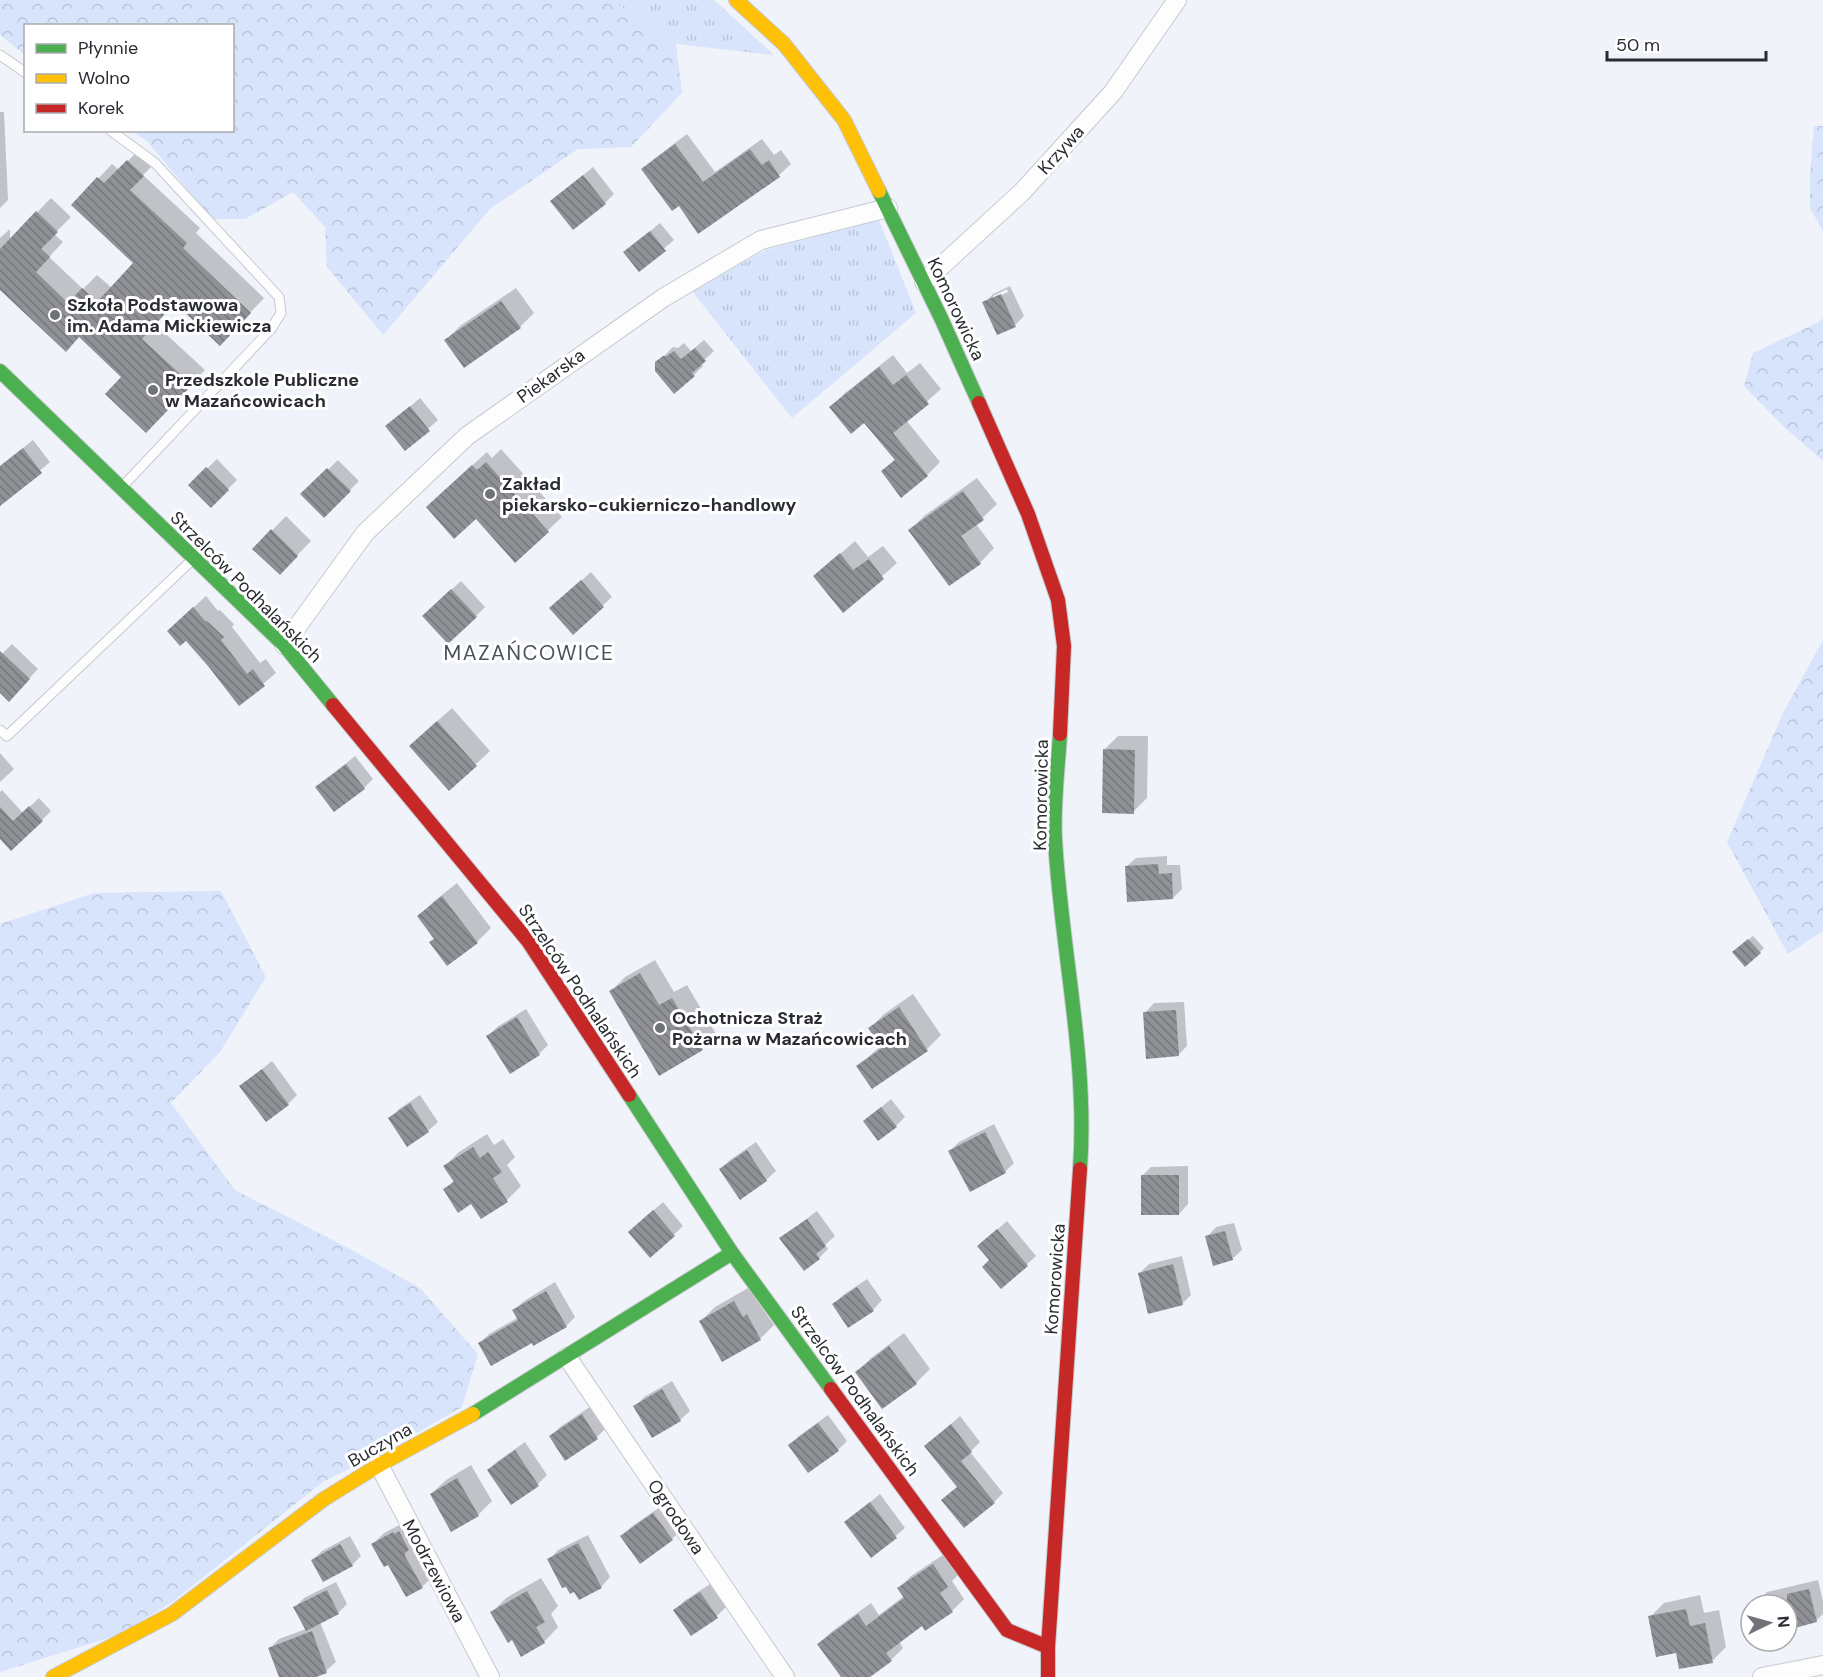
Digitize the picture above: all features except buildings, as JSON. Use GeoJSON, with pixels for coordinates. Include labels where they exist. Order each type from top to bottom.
{"type":"FeatureCollection","features":[{"type":"Feature","properties":{"kind":"street","name":"Komorowicka"},"geometry":{"type":"LineString","coordinates":[[736,0],[784,44],[844,120],[924,282],[1028,514],[1058,600],[1064,646],[1056,837],[1080,1078],[1082,1144],[1048,1647],[1048,1677]]}},
{"type":"Feature","properties":{"kind":"street","name":"Krzywa"},"geometry":{"type":"LineString","coordinates":[[924,282],[1022,192],[1106,100],[1177,0]]}},
{"type":"Feature","properties":{"kind":"street","name":"Piekarska"},"geometry":{"type":"LineString","coordinates":[[284,645],[365,533],[468,436],[663,298],[761,240],[888,208]]}},
{"type":"Feature","properties":{"kind":"street","name":"Strzelców Podhalańskich"},"geometry":{"type":"LineString","coordinates":[[0,371],[284,645],[528,941],[732,1253],[1007,1629],[1048,1647]]}},
{"type":"Feature","properties":{"kind":"street","name":"Buczyna"},"geometry":{"type":"LineString","coordinates":[[53,1677],[172,1614],[324,1499],[379,1465],[482,1409],[732,1253]]}},
{"type":"Feature","properties":{"kind":"street","name":"Ogrodowa"},"geometry":{"type":"LineString","coordinates":[[567,1357],[785,1677]]}},
{"type":"Feature","properties":{"kind":"street","name":"Modrzewiowa"},"geometry":{"type":"LineString","coordinates":[[379,1465],[490,1677]]}},
{"type":"Feature","properties":{"kind":"street"},"geometry":{"type":"LineString","coordinates":[[1762,1677],[1823,1665]]}},
{"type":"Feature","properties":{"kind":"lane"},"geometry":{"type":"LineString","coordinates":[[0,56],[24,72]]}},
{"type":"Feature","properties":{"kind":"lane"},"geometry":{"type":"LineString","coordinates":[[113,132],[155,163],[279,297],[281,314],[272,329],[121,488]]}},
{"type":"Feature","properties":{"kind":"lane"},"geometry":{"type":"LineString","coordinates":[[0,730],[7,736],[194,558]]}},
{"type":"Feature","properties":{"kind":"green space"},"geometry":{"type":"Polygon","coordinates":[[[0,0],[611,0],[676,44],[682,93],[631,147],[578,149],[490,209],[383,335],[327,267],[325,227],[293,192],[245,219],[212,219],[147,141],[133,132],[234,132],[234,24],[24,24],[24,54],[0,35],[0,0]]]}},
{"type":"Feature","properties":{"kind":"green space"},"geometry":{"type":"Polygon","coordinates":[[[611,0],[714,0],[774,55],[676,44],[611,0]]]}},
{"type":"Feature","properties":{"kind":"green space"},"geometry":{"type":"Polygon","coordinates":[[[1814,126],[1823,126],[1823,231],[1810,208],[1814,126]]]}},
{"type":"Feature","properties":{"kind":"green space"},"geometry":{"type":"Polygon","coordinates":[[[879,220],[916,313],[792,418],[692,291],[766,250],[879,220]]]}},
{"type":"Feature","properties":{"kind":"green space"},"geometry":{"type":"Polygon","coordinates":[[[1823,318],[1823,461],[1783,426],[1744,386],[1753,353],[1823,318]]]}},
{"type":"Feature","properties":{"kind":"green space"},"geometry":{"type":"Polygon","coordinates":[[[1823,640],[1823,931],[1788,954],[1727,842],[1783,713],[1823,640]]]}},
{"type":"Feature","properties":{"kind":"green space"},"geometry":{"type":"Polygon","coordinates":[[[221,891],[266,977],[220,1052],[171,1103],[235,1190],[420,1288],[478,1354],[462,1407],[392,1447],[323,1482],[172,1602],[121,1634],[0,1672],[0,924],[94,893],[221,891]]]}},
{"type":"Feature","properties":{"kind":"traffic: fast"},"geometry":{"type":"LineString","coordinates":[[879,191],[941,318],[979,403]]}},
{"type":"Feature","properties":{"kind":"traffic: fast"},"geometry":{"type":"LineString","coordinates":[[0,371],[284,645],[333,705]]}},
{"type":"Feature","properties":{"kind":"traffic: fast"},"geometry":{"type":"LineString","coordinates":[[1060,734],[1055,799],[1055,839],[1077,1045],[1080,1086],[1080,1169]]}},
{"type":"Feature","properties":{"kind":"traffic: fast"},"geometry":{"type":"LineString","coordinates":[[629,1095],[732,1253],[831,1389]]}},
{"type":"Feature","properties":{"kind":"traffic: fast"},"geometry":{"type":"LineString","coordinates":[[473,1414],[732,1253]]}},
{"type":"Feature","properties":{"kind":"traffic: slow"},"geometry":{"type":"LineString","coordinates":[[736,0],[784,44],[844,120],[879,191]]}},
{"type":"Feature","properties":{"kind":"traffic: slow"},"geometry":{"type":"LineString","coordinates":[[53,1677],[172,1614],[324,1499],[379,1465],[473,1414]]}},
{"type":"Feature","properties":{"kind":"traffic: jam"},"geometry":{"type":"LineString","coordinates":[[979,403],[1028,514],[1058,600],[1064,646],[1060,734]]}},
{"type":"Feature","properties":{"kind":"traffic: jam"},"geometry":{"type":"LineString","coordinates":[[333,705],[528,941],[629,1095]]}},
{"type":"Feature","properties":{"kind":"traffic: jam"},"geometry":{"type":"LineString","coordinates":[[1048,1677],[1048,1647],[1080,1169]]}},
{"type":"Feature","properties":{"kind":"traffic: jam"},"geometry":{"type":"LineString","coordinates":[[831,1389],[1007,1630],[1048,1647]]}},
{"type":"Feature","properties":{"kind":"place","name":"Szkoła Podstawowa im. Adama Mickiewicza"},"geometry":{"type":"Point","coordinates":[55,315]}},
{"type":"Feature","properties":{"kind":"place","name":"Przedszkole Publiczne w Mazańcowicach"},"geometry":{"type":"Point","coordinates":[153,390]}},
{"type":"Feature","properties":{"kind":"place","name":"Zakład piekarsko-cukierniczo-handlowy"},"geometry":{"type":"Point","coordinates":[490,494]}},
{"type":"Feature","properties":{"kind":"place","name":"Ochotnicza Straż Pożarna w Mazańcowicach"},"geometry":{"type":"Point","coordinates":[660,1028]}},
{"type":"Feature","properties":{"kind":"district","name":"MAZAŃCOWICE"},"geometry":{"type":"Point","coordinates":[529,653]}}]}
